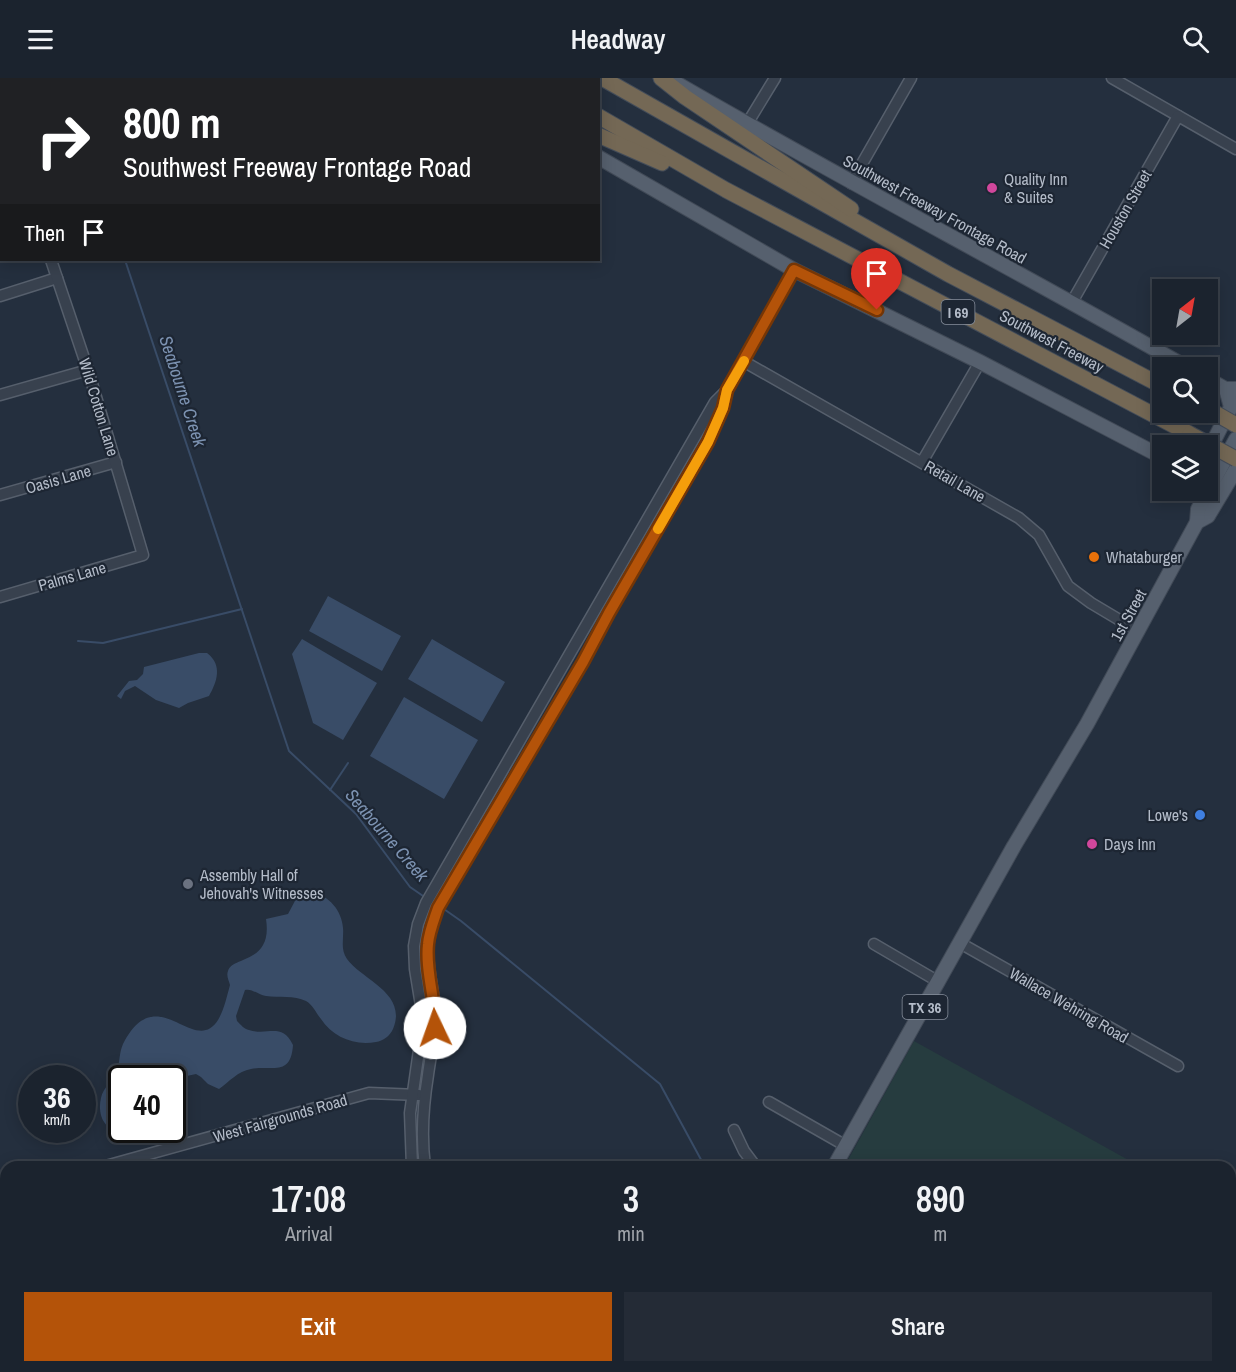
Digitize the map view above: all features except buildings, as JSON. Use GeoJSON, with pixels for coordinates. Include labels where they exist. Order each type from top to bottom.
{"type":"FeatureCollection","features":[{"type":"Feature","properties":{"kind":"highway","name":"Southwest Freeway"},"geometry":{"type":"LineString","coordinates":[[602,78],[948,274],[1152,381]]}},
{"type":"Feature","properties":{"kind":"highway"},"geometry":{"type":"LineString","coordinates":[[661,78],[948,274]]}},
{"type":"Feature","properties":{"kind":"highway","name":"Southwest Freeway"},"geometry":{"type":"LineString","coordinates":[[600,117],[726,190],[1236,459]]}},
{"type":"Feature","properties":{"kind":"highway"},"geometry":{"type":"LineString","coordinates":[[600,136],[726,190]]}},
{"type":"Feature","properties":{"kind":"highway"},"geometry":{"type":"LineString","coordinates":[[1218,415],[1236,425]]}},
{"type":"Feature","properties":{"kind":"main road","name":"Southwest Freeway Frontage Road"},"geometry":{"type":"LineString","coordinates":[[667,78],[851,183],[1169,357]]}},
{"type":"Feature","properties":{"kind":"main road"},"geometry":{"type":"LineString","coordinates":[[600,158],[794,270],[980,362],[1152,452]]}},
{"type":"Feature","properties":{"kind":"main road"},"geometry":{"type":"LineString","coordinates":[[1217,435],[1231,407],[1233,391],[1218,384]]}},
{"type":"Feature","properties":{"kind":"main road","name":"1st Street"},"geometry":{"type":"LineString","coordinates":[[960,943],[1014,846],[1087,724],[1197,522],[1208,516],[1236,439]]}},
{"type":"Feature","properties":{"kind":"main road","name":"1st Street"},"geometry":{"type":"LineString","coordinates":[[1219,489],[1236,470]]}},
{"type":"Feature","properties":{"kind":"main road","name":"TX 36"},"geometry":{"type":"LineString","coordinates":[[837,1161],[960,943]]}},
{"type":"Feature","properties":{"kind":"street"},"geometry":{"type":"LineString","coordinates":[[747,124],[775,78]]}},
{"type":"Feature","properties":{"kind":"street"},"geometry":{"type":"LineString","coordinates":[[851,183],[910,78]]}},
{"type":"Feature","properties":{"kind":"street"},"geometry":{"type":"LineString","coordinates":[[1112,78],[1236,149]]}},
{"type":"Feature","properties":{"kind":"street","name":"Houston Street"},"geometry":{"type":"LineString","coordinates":[[1072,302],[1178,116]]}},
{"type":"Feature","properties":{"kind":"street","name":"Wild Cotton Lane"},"geometry":{"type":"LineString","coordinates":[[51,261],[88,370],[143,555]]}},
{"type":"Feature","properties":{"kind":"street"},"geometry":{"type":"LineString","coordinates":[[412,1161],[410,1113],[422,1012],[414,946],[418,924],[426,903],[438,878],[715,402],[727,390],[794,270]]}},
{"type":"Feature","properties":{"kind":"street"},"geometry":{"type":"LineString","coordinates":[[0,296],[57,278]]}},
{"type":"Feature","properties":{"kind":"street","name":"Retail Lane"},"geometry":{"type":"LineString","coordinates":[[743,361],[1019,518],[1039,535],[1047,546],[1068,586],[1084,599],[1138,631]]}},
{"type":"Feature","properties":{"kind":"street"},"geometry":{"type":"LineString","coordinates":[[922,462],[980,362]]}},
{"type":"Feature","properties":{"kind":"street"},"geometry":{"type":"LineString","coordinates":[[0,395],[88,370]]}},
{"type":"Feature","properties":{"kind":"street"},"geometry":{"type":"LineString","coordinates":[[425,1161],[425,1096],[436,1011],[428,946],[438,908],[583,662],[708,442],[723,408],[727,390]]}},
{"type":"Feature","properties":{"kind":"street","name":"Oasis Lane"},"geometry":{"type":"LineString","coordinates":[[0,495],[116,462]]}},
{"type":"Feature","properties":{"kind":"street","name":"Palms Lane"},"geometry":{"type":"LineString","coordinates":[[0,597],[143,555]]}},
{"type":"Feature","properties":{"kind":"street","name":"Wallace Wehring Road"},"geometry":{"type":"LineString","coordinates":[[960,943],[1178,1066]]}},
{"type":"Feature","properties":{"kind":"street"},"geometry":{"type":"LineString","coordinates":[[874,944],[939,982]]}},
{"type":"Feature","properties":{"kind":"street","name":"West Fairgrounds Road"},"geometry":{"type":"LineString","coordinates":[[124,1161],[369,1093],[425,1096]]}},
{"type":"Feature","properties":{"kind":"street"},"geometry":{"type":"LineString","coordinates":[[769,1102],[846,1146]]}},
{"type":"Feature","properties":{"kind":"street"},"geometry":{"type":"LineString","coordinates":[[734,1130],[752,1161]]}},
{"type":"Feature","properties":{"kind":"green space"},"geometry":{"type":"Polygon","coordinates":[[[914,1041],[1130,1161],[847,1161],[914,1041]]]}},
{"type":"Feature","properties":{"kind":"water"},"geometry":{"type":"Polygon","coordinates":[[[328,596],[401,636],[382,671],[309,631],[328,596]]]}},
{"type":"Feature","properties":{"kind":"water"},"geometry":{"type":"Polygon","coordinates":[[[302,639],[377,683],[343,740],[313,723],[292,654],[302,639]]]}},
{"type":"Feature","properties":{"kind":"water"},"geometry":{"type":"Polygon","coordinates":[[[432,639],[505,682],[482,722],[408,679],[432,639]]]}},
{"type":"Feature","properties":{"kind":"water"},"geometry":{"type":"Polygon","coordinates":[[[207,653],[217,668],[216,679],[209,696],[179,708],[156,700],[135,686],[125,691],[121,699],[117,696],[129,681],[137,680],[143,674],[144,667],[207,653]]]}},
{"type":"Feature","properties":{"kind":"water"},"geometry":{"type":"Polygon","coordinates":[[[404,697],[478,740],[444,799],[370,756],[404,697]]]}},
{"type":"Feature","properties":{"kind":"water"},"geometry":{"type":"Polygon","coordinates":[[[312,893],[324,897],[334,905],[342,922],[343,948],[347,959],[381,988],[394,1006],[396,1017],[390,1034],[384,1039],[368,1043],[345,1039],[332,1031],[306,1001],[291,997],[266,996],[245,990],[236,1016],[237,1021],[249,1030],[279,1032],[289,1038],[293,1045],[289,1062],[284,1066],[246,1070],[219,1089],[208,1084],[196,1074],[186,1076],[186,1065],[119,1065],[123,1044],[136,1025],[149,1017],[162,1017],[198,1030],[208,1029],[218,1020],[230,985],[227,977],[231,966],[258,951],[264,944],[267,934],[266,919],[288,914],[296,899],[312,893]]]}},
{"type":"Feature","properties":{"kind":"water"},"geometry":{"type":"Polygon","coordinates":[[[108,1085],[108,1126],[100,1113],[102,1094],[108,1085]]]}},
{"type":"Feature","properties":{"kind":"waterway","name":"Seabourne Creek"},"geometry":{"type":"LineString","coordinates":[[125,261],[289,751],[356,814],[410,887],[426,898]]}},
{"type":"Feature","properties":{"kind":"waterway"},"geometry":{"type":"LineString","coordinates":[[78,641],[103,643],[242,609]]}},
{"type":"Feature","properties":{"kind":"waterway"},"geometry":{"type":"LineString","coordinates":[[330,790],[348,763]]}},
{"type":"Feature","properties":{"kind":"waterway","name":"Seabourne Creek"},"geometry":{"type":"LineString","coordinates":[[441,907],[660,1084],[702,1161]]}},
{"type":"Feature","properties":{"kind":"slow traffic"},"geometry":{"type":"LineString","coordinates":[[658,529],[708,442],[723,408],[727,390],[744,361]]}},
{"type":"Feature","properties":{"kind":"place","name":"Quality Inn & Suites"},"geometry":{"type":"Point","coordinates":[992,188]}},
{"type":"Feature","properties":{"kind":"place","name":"Whataburger"},"geometry":{"type":"Point","coordinates":[1094,557]}},
{"type":"Feature","properties":{"kind":"place","name":"Lowe's"},"geometry":{"type":"Point","coordinates":[1200,815]}},
{"type":"Feature","properties":{"kind":"place","name":"Days Inn"},"geometry":{"type":"Point","coordinates":[1092,844]}},
{"type":"Feature","properties":{"kind":"place","name":"Assembly Hall of Jehovah's Witnesses"},"geometry":{"type":"Point","coordinates":[188,884]}},
{"type":"Feature","properties":{"kind":"route"},"geometry":{"type":"LineString","coordinates":[[435,1028],[436,1011],[428,946],[438,908],[583,662],[708,442],[723,408],[727,390],[794,270],[877,310]]}}]}
